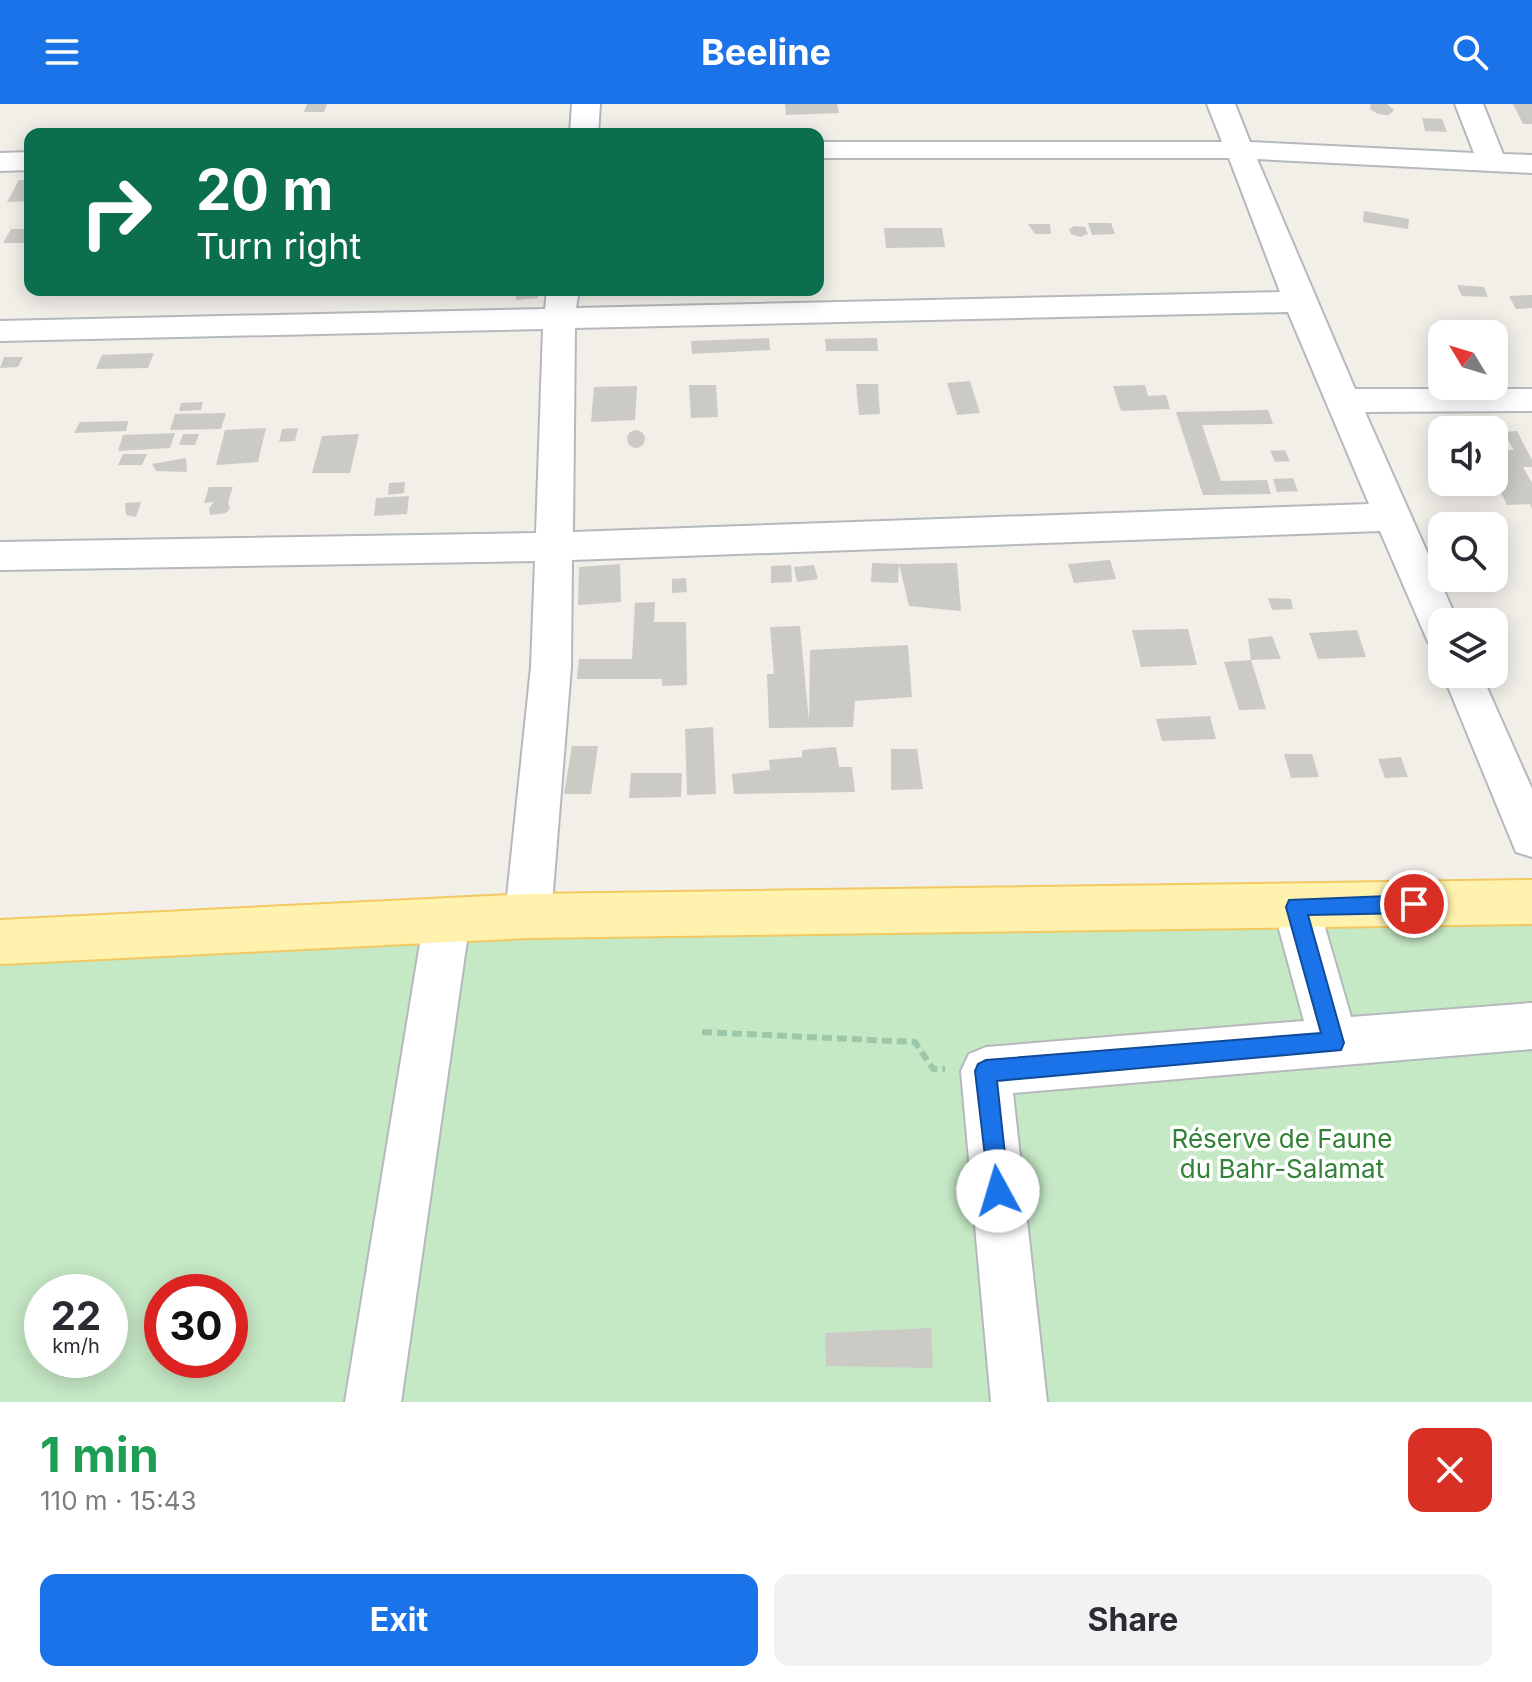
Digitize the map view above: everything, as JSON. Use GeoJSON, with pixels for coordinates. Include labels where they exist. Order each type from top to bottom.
{"type":"FeatureCollection","features":[{"type":"Feature","properties":{"kind":"main road"},"geometry":{"type":"LineString","coordinates":[[0,942],[528,916],[1532,902]]}},
{"type":"Feature","properties":{"kind":"street"},"geometry":{"type":"LineString","coordinates":[[584,128],[586,104]]}},
{"type":"Feature","properties":{"kind":"street"},"geometry":{"type":"LineString","coordinates":[[1221,104],[1300,302],[1432,608]]}},
{"type":"Feature","properties":{"kind":"street"},"geometry":{"type":"LineString","coordinates":[[1469,104],[1492,162]]}},
{"type":"Feature","properties":{"kind":"street"},"geometry":{"type":"LineString","coordinates":[[824,150],[1241,150],[1532,164]]}},
{"type":"Feature","properties":{"kind":"street"},"geometry":{"type":"LineString","coordinates":[[0,162],[24,161]]}},
{"type":"Feature","properties":{"kind":"street"},"geometry":{"type":"LineString","coordinates":[[0,331],[561,304],[1300,302]]}},
{"type":"Feature","properties":{"kind":"street"},"geometry":{"type":"LineString","coordinates":[[528,916],[551,667],[561,304]]}},
{"type":"Feature","properties":{"kind":"street"},"geometry":{"type":"LineString","coordinates":[[1342,401],[1532,400]]}},
{"type":"Feature","properties":{"kind":"street"},"geometry":{"type":"LineString","coordinates":[[0,556],[554,547],[1393,517]]}},
{"type":"Feature","properties":{"kind":"street"},"geometry":{"type":"LineString","coordinates":[[1467,688],[1532,838]]}},
{"type":"Feature","properties":{"kind":"street"},"geometry":{"type":"LineString","coordinates":[[1296,907],[1334,1043]]}},
{"type":"Feature","properties":{"kind":"street"},"geometry":{"type":"LineString","coordinates":[[373,1402],[447,919]]}},
{"type":"Feature","properties":{"kind":"street"},"geometry":{"type":"LineString","coordinates":[[1019,1402],[986,1071],[1532,1026]]}},
{"type":"Feature","properties":{"kind":"path"},"geometry":{"type":"LineString","coordinates":[[702,1032],[915,1042],[933,1069],[986,1071]]}},
{"type":"Feature","properties":{"kind":"green space","name":"Réserve de Faune du Bahr-Salamat"},"geometry":{"type":"Polygon","coordinates":[[[1532,902],[1532,1402],[0,1402],[0,942],[1532,902]]]}},
{"type":"Feature","properties":{"kind":"building"},"geometry":{"type":"Polygon","coordinates":[[[307,104],[327,104],[324,112],[304,112],[307,104]]]}},
{"type":"Feature","properties":{"kind":"building"},"geometry":{"type":"Polygon","coordinates":[[[785,104],[837,104],[839,113],[786,115],[785,104]]]}},
{"type":"Feature","properties":{"kind":"building"},"geometry":{"type":"Polygon","coordinates":[[[1371,104],[1387,104],[1394,110],[1389,115],[1378,114],[1370,109],[1371,104]]]}},
{"type":"Feature","properties":{"kind":"building"},"geometry":{"type":"Polygon","coordinates":[[[1513,104],[1532,104],[1532,124],[1523,124],[1513,104]]]}},
{"type":"Feature","properties":{"kind":"building"},"geometry":{"type":"Polygon","coordinates":[[[1422,118],[1442,119],[1447,132],[1425,131],[1422,118]]]}},
{"type":"Feature","properties":{"kind":"building"},"geometry":{"type":"Polygon","coordinates":[[[19,180],[24,180],[24,201],[7,202],[19,180]]]}},
{"type":"Feature","properties":{"kind":"building"},"geometry":{"type":"Polygon","coordinates":[[[1364,211],[1409,219],[1408,229],[1363,222],[1364,211]]]}},
{"type":"Feature","properties":{"kind":"building"},"geometry":{"type":"Polygon","coordinates":[[[1088,223],[1111,223],[1115,234],[1092,235],[1088,223]]]}},
{"type":"Feature","properties":{"kind":"building"},"geometry":{"type":"Polygon","coordinates":[[[1028,224],[1050,224],[1051,234],[1035,234],[1028,224]]]}},
{"type":"Feature","properties":{"kind":"building"},"geometry":{"type":"Polygon","coordinates":[[[1074,226],[1085,227],[1088,234],[1080,237],[1071,234],[1069,230],[1074,226]]]}},
{"type":"Feature","properties":{"kind":"building"},"geometry":{"type":"Polygon","coordinates":[[[884,228],[942,228],[945,247],[886,248],[884,228]]]}},
{"type":"Feature","properties":{"kind":"building"},"geometry":{"type":"Polygon","coordinates":[[[11,229],[24,229],[24,243],[3,243],[11,229]]]}},
{"type":"Feature","properties":{"kind":"building"},"geometry":{"type":"Polygon","coordinates":[[[1457,285],[1484,287],[1488,297],[1462,296],[1457,285]]]}},
{"type":"Feature","properties":{"kind":"building"},"geometry":{"type":"Polygon","coordinates":[[[1532,295],[1532,308],[1516,309],[1509,296],[1532,295]]]}},
{"type":"Feature","properties":{"kind":"building"},"geometry":{"type":"Polygon","coordinates":[[[516,296],[538,296],[538,298],[516,300],[516,296]]]}},
{"type":"Feature","properties":{"kind":"building"},"geometry":{"type":"Polygon","coordinates":[[[769,338],[770,350],[692,354],[691,341],[769,338]]]}},
{"type":"Feature","properties":{"kind":"building"},"geometry":{"type":"Polygon","coordinates":[[[877,338],[878,351],[826,351],[825,339],[877,338]]]}},
{"type":"Feature","properties":{"kind":"building"},"geometry":{"type":"Polygon","coordinates":[[[154,353],[148,368],[96,369],[102,355],[154,353]]]}},
{"type":"Feature","properties":{"kind":"building"},"geometry":{"type":"Polygon","coordinates":[[[4,357],[23,357],[18,367],[0,368],[4,357]]]}},
{"type":"Feature","properties":{"kind":"building"},"geometry":{"type":"Polygon","coordinates":[[[970,381],[980,413],[957,415],[947,383],[970,381]]]}},
{"type":"Feature","properties":{"kind":"building"},"geometry":{"type":"Polygon","coordinates":[[[856,384],[878,384],[880,414],[859,415],[856,384]]]}},
{"type":"Feature","properties":{"kind":"building"},"geometry":{"type":"Polygon","coordinates":[[[689,385],[716,385],[718,417],[691,418],[689,385]]]}},
{"type":"Feature","properties":{"kind":"building"},"geometry":{"type":"Polygon","coordinates":[[[1145,385],[1148,396],[1166,395],[1170,409],[1121,411],[1113,386],[1145,385]]]}},
{"type":"Feature","properties":{"kind":"building"},"geometry":{"type":"Polygon","coordinates":[[[637,386],[635,420],[591,422],[594,387],[637,386]]]}},
{"type":"Feature","properties":{"kind":"building"},"geometry":{"type":"Polygon","coordinates":[[[203,402],[201,410],[179,411],[181,403],[203,402]]]}},
{"type":"Feature","properties":{"kind":"building"},"geometry":{"type":"Polygon","coordinates":[[[1268,410],[1273,424],[1202,425],[1221,481],[1267,480],[1271,494],[1203,495],[1176,412],[1268,410]]]}},
{"type":"Feature","properties":{"kind":"building"},"geometry":{"type":"Polygon","coordinates":[[[226,413],[221,429],[170,430],[175,414],[226,413]]]}},
{"type":"Feature","properties":{"kind":"building"},"geometry":{"type":"Polygon","coordinates":[[[128,421],[126,431],[74,433],[80,422],[128,421]]]}},
{"type":"Feature","properties":{"kind":"building"},"geometry":{"type":"Polygon","coordinates":[[[266,428],[258,462],[216,465],[225,430],[266,428]]]}},
{"type":"Feature","properties":{"kind":"building"},"geometry":{"type":"Polygon","coordinates":[[[298,428],[295,441],[279,442],[282,429],[298,428]]]}},
{"type":"Feature","properties":{"kind":"building"},"geometry":{"type":"Polygon","coordinates":[[[632,430],[640,430],[645,439],[643,446],[632,448],[627,443],[627,435],[632,430]]]}},
{"type":"Feature","properties":{"kind":"building"},"geometry":{"type":"Polygon","coordinates":[[[1517,431],[1532,460],[1532,467],[1523,467],[1532,483],[1532,509],[1530,504],[1507,505],[1503,496],[1508,496],[1508,450],[1514,450],[1508,440],[1508,432],[1517,431]]]}},
{"type":"Feature","properties":{"kind":"building"},"geometry":{"type":"Polygon","coordinates":[[[175,433],[170,448],[118,451],[123,435],[175,433]]]}},
{"type":"Feature","properties":{"kind":"building"},"geometry":{"type":"Polygon","coordinates":[[[183,434],[199,434],[195,445],[179,445],[183,434]]]}},
{"type":"Feature","properties":{"kind":"building"},"geometry":{"type":"Polygon","coordinates":[[[359,434],[350,473],[312,473],[322,436],[359,434]]]}},
{"type":"Feature","properties":{"kind":"building"},"geometry":{"type":"Polygon","coordinates":[[[1285,450],[1290,461],[1275,462],[1270,451],[1285,450]]]}},
{"type":"Feature","properties":{"kind":"building"},"geometry":{"type":"Polygon","coordinates":[[[123,454],[147,454],[142,465],[118,465],[123,454]]]}},
{"type":"Feature","properties":{"kind":"building"},"geometry":{"type":"Polygon","coordinates":[[[186,458],[187,472],[156,471],[152,464],[186,458]]]}},
{"type":"Feature","properties":{"kind":"building"},"geometry":{"type":"Polygon","coordinates":[[[1293,478],[1298,491],[1277,492],[1273,479],[1293,478]]]}},
{"type":"Feature","properties":{"kind":"building"},"geometry":{"type":"Polygon","coordinates":[[[405,482],[404,493],[388,495],[389,483],[405,482]]]}},
{"type":"Feature","properties":{"kind":"building"},"geometry":{"type":"Polygon","coordinates":[[[209,487],[233,487],[228,502],[230,508],[226,513],[210,515],[209,508],[214,502],[204,503],[209,487]]]}},
{"type":"Feature","properties":{"kind":"building"},"geometry":{"type":"Polygon","coordinates":[[[409,496],[407,514],[374,516],[376,498],[409,496]]]}},
{"type":"Feature","properties":{"kind":"building"},"geometry":{"type":"Polygon","coordinates":[[[141,502],[136,517],[126,515],[125,503],[141,502]]]}},
{"type":"Feature","properties":{"kind":"building"},"geometry":{"type":"Polygon","coordinates":[[[1110,560],[1116,579],[1074,583],[1068,564],[1110,560]]]}},
{"type":"Feature","properties":{"kind":"building"},"geometry":{"type":"Polygon","coordinates":[[[872,563],[899,564],[898,583],[871,582],[872,563]]]}},
{"type":"Feature","properties":{"kind":"building"},"geometry":{"type":"Polygon","coordinates":[[[957,563],[961,611],[909,606],[899,564],[957,563]]]}},
{"type":"Feature","properties":{"kind":"building"},"geometry":{"type":"Polygon","coordinates":[[[620,564],[621,602],[578,605],[579,567],[620,564]]]}},
{"type":"Feature","properties":{"kind":"building"},"geometry":{"type":"Polygon","coordinates":[[[791,565],[792,582],[771,583],[771,566],[791,565]]]}},
{"type":"Feature","properties":{"kind":"building"},"geometry":{"type":"Polygon","coordinates":[[[814,565],[818,579],[797,582],[794,567],[814,565]]]}},
{"type":"Feature","properties":{"kind":"building"},"geometry":{"type":"Polygon","coordinates":[[[686,578],[687,592],[672,593],[672,579],[686,578]]]}},
{"type":"Feature","properties":{"kind":"building"},"geometry":{"type":"Polygon","coordinates":[[[1268,598],[1291,599],[1293,609],[1272,610],[1268,598]]]}},
{"type":"Feature","properties":{"kind":"building"},"geometry":{"type":"Polygon","coordinates":[[[655,602],[654,622],[686,622],[687,685],[662,686],[662,679],[577,679],[579,659],[632,659],[635,603],[655,602]]]}},
{"type":"Feature","properties":{"kind":"building"},"geometry":{"type":"Polygon","coordinates":[[[800,626],[809,722],[810,650],[908,645],[912,697],[855,701],[853,727],[769,728],[767,674],[774,674],[770,627],[800,626]]]}},
{"type":"Feature","properties":{"kind":"building"},"geometry":{"type":"Polygon","coordinates":[[[1188,629],[1197,665],[1141,667],[1132,630],[1188,629]]]}},
{"type":"Feature","properties":{"kind":"building"},"geometry":{"type":"Polygon","coordinates":[[[1357,630],[1366,657],[1318,659],[1309,633],[1357,630]]]}},
{"type":"Feature","properties":{"kind":"building"},"geometry":{"type":"Polygon","coordinates":[[[1272,636],[1281,659],[1251,660],[1248,639],[1272,636]]]}},
{"type":"Feature","properties":{"kind":"building"},"geometry":{"type":"Polygon","coordinates":[[[1251,660],[1266,709],[1239,710],[1224,662],[1251,660]]]}},
{"type":"Feature","properties":{"kind":"building"},"geometry":{"type":"Polygon","coordinates":[[[1210,716],[1216,739],[1162,741],[1156,719],[1210,716]]]}},
{"type":"Feature","properties":{"kind":"building"},"geometry":{"type":"Polygon","coordinates":[[[713,727],[716,794],[687,795],[685,729],[713,727]]]}},
{"type":"Feature","properties":{"kind":"building"},"geometry":{"type":"Polygon","coordinates":[[[572,746],[598,746],[591,794],[564,794],[572,746]]]}},
{"type":"Feature","properties":{"kind":"building"},"geometry":{"type":"Polygon","coordinates":[[[836,747],[839,767],[852,767],[855,792],[734,794],[732,774],[770,770],[769,760],[802,757],[802,750],[836,747]]]}},
{"type":"Feature","properties":{"kind":"building"},"geometry":{"type":"Polygon","coordinates":[[[891,749],[917,749],[923,789],[891,790],[891,749]]]}},
{"type":"Feature","properties":{"kind":"building"},"geometry":{"type":"Polygon","coordinates":[[[1284,754],[1312,754],[1319,777],[1291,778],[1284,754]]]}},
{"type":"Feature","properties":{"kind":"building"},"geometry":{"type":"Polygon","coordinates":[[[1401,757],[1408,777],[1385,778],[1378,759],[1401,757]]]}},
{"type":"Feature","properties":{"kind":"building"},"geometry":{"type":"Polygon","coordinates":[[[631,773],[682,773],[681,797],[629,798],[631,773]]]}},
{"type":"Feature","properties":{"kind":"building"},"geometry":{"type":"Polygon","coordinates":[[[931,1328],[933,1368],[826,1366],[825,1333],[931,1328]]]}},
{"type":"Feature","properties":{"kind":"route"},"geometry":{"type":"LineString","coordinates":[[998,1191],[986,1071],[1334,1043],[1296,907],[1414,904]]}}]}
